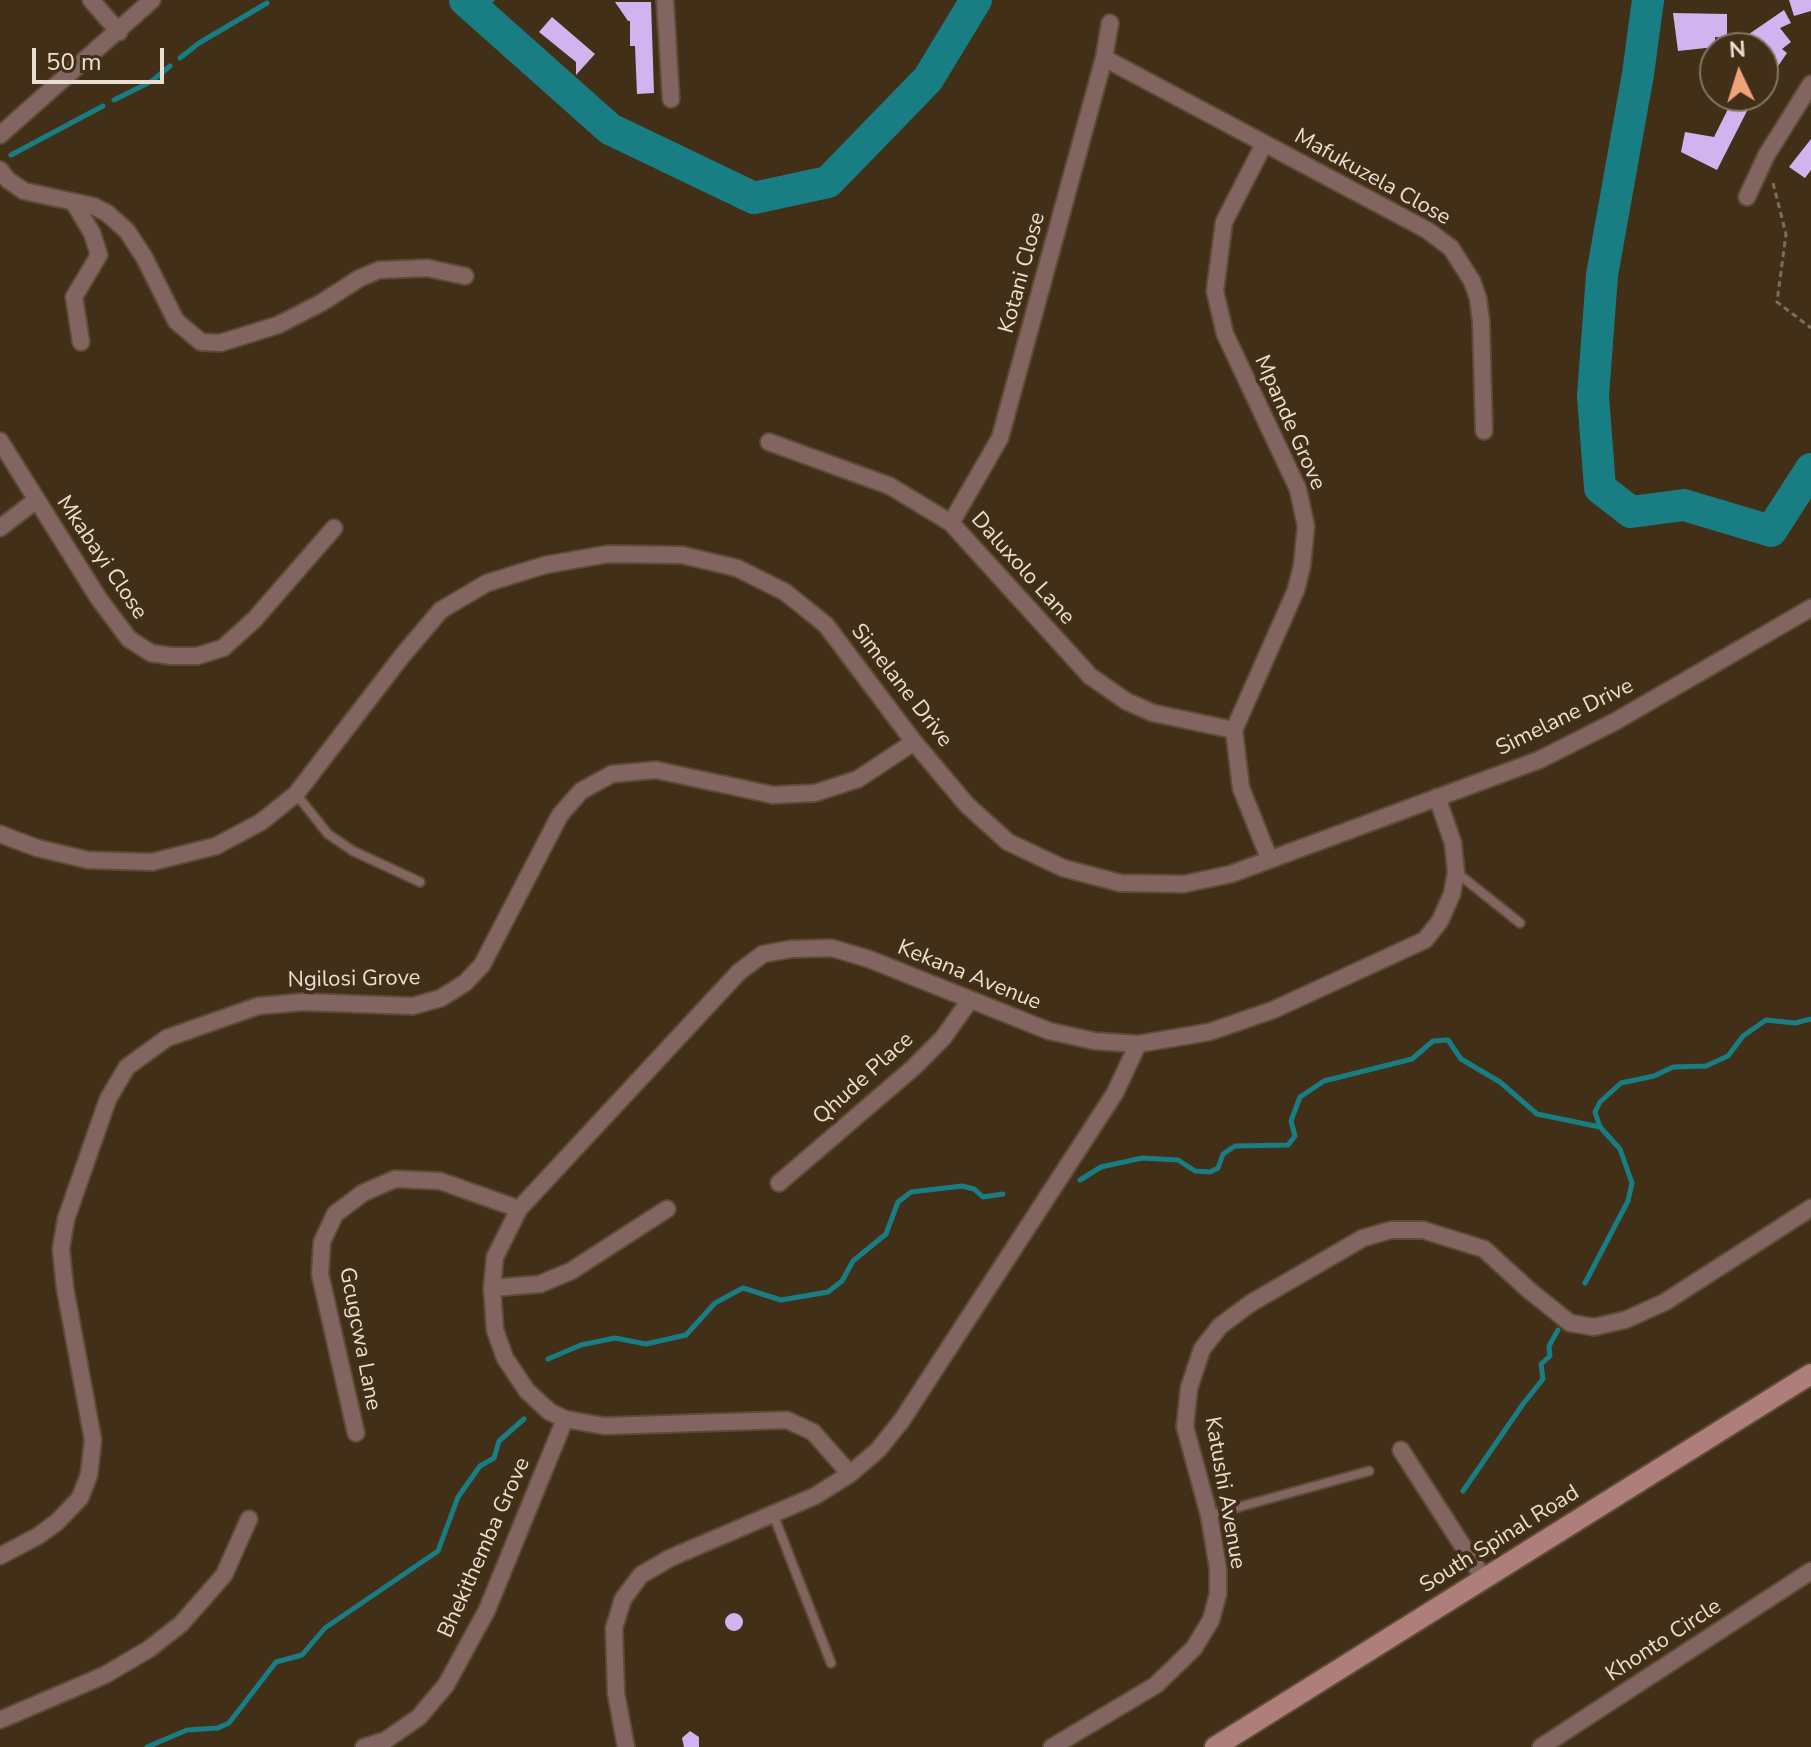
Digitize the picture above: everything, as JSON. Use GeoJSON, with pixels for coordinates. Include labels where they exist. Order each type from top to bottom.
{"type":"FeatureCollection","features":[{"type":"Feature","properties":{"kind":"street"},"geometry":{"type":"LineString","coordinates":[[91,0],[119,32]]}},
{"type":"Feature","properties":{"kind":"street"},"geometry":{"type":"LineString","coordinates":[[0,135],[152,0]]}},
{"type":"Feature","properties":{"kind":"street"},"geometry":{"type":"LineString","coordinates":[[665,0],[671,99]]}},
{"type":"Feature","properties":{"kind":"street","name":"Kotani Close"},"geometry":{"type":"LineString","coordinates":[[951,523],[1000,438],[1104,58],[1110,23]]}},
{"type":"Feature","properties":{"kind":"street","name":"Mafukuzela Close"},"geometry":{"type":"LineString","coordinates":[[1104,58],[1427,230],[1451,248],[1472,281],[1478,298],[1484,431]]}},
{"type":"Feature","properties":{"kind":"street"},"geometry":{"type":"LineString","coordinates":[[1747,197],[1766,156],[1811,84]]}},
{"type":"Feature","properties":{"kind":"street","name":"Mpande Grove"},"geometry":{"type":"LineString","coordinates":[[1234,730],[1296,590],[1306,526],[1298,489],[1225,334],[1215,291],[1224,222],[1264,144]]}},
{"type":"Feature","properties":{"kind":"street"},"geometry":{"type":"LineString","coordinates":[[0,170],[24,191],[93,206],[107,213],[127,231],[155,276],[176,321],[201,342],[220,343],[278,325],[379,270],[427,268],[465,276]]}},
{"type":"Feature","properties":{"kind":"street"},"geometry":{"type":"LineString","coordinates":[[74,203],[92,233],[99,255],[74,297],[81,342]]}},
{"type":"Feature","properties":{"kind":"street","name":"Mkabayi Close"},"geometry":{"type":"LineString","coordinates":[[0,441],[99,599],[129,639],[151,653],[197,656],[223,648],[254,620],[334,528]]}},
{"type":"Feature","properties":{"kind":"street","name":"Daluxolo Lane"},"geometry":{"type":"LineString","coordinates":[[769,442],[890,486],[951,523],[1090,676],[1126,701],[1153,713],[1234,730]]}},
{"type":"Feature","properties":{"kind":"street"},"geometry":{"type":"LineString","coordinates":[[0,528],[35,501]]}},
{"type":"Feature","properties":{"kind":"street","name":"Simelane Drive"},"geometry":{"type":"LineString","coordinates":[[0,834],[37,848],[88,860],[152,862],[216,846],[261,822],[296,794],[441,610],[487,583],[545,565],[608,554],[682,555],[737,568],[785,592],[826,625],[914,742],[967,805],[1008,842],[1063,868],[1120,883],[1184,884],[1231,874],[1539,760],[1616,721],[1811,608]]}},
{"type":"Feature","properties":{"kind":"street"},"geometry":{"type":"LineString","coordinates":[[1234,730],[1241,788],[1269,858]]}},
{"type":"Feature","properties":{"kind":"street","name":"Ngilosi Grove"},"geometry":{"type":"LineString","coordinates":[[0,1556],[57,1522],[80,1498],[89,1475],[93,1440],[65,1288],[61,1249],[66,1219],[108,1099],[127,1067],[167,1038],[258,1006],[303,1002],[413,1006],[441,998],[465,983],[482,965],[560,815],[581,791],[612,774],[656,770],[773,795],[815,793],[858,779],[914,742]]}},
{"type":"Feature","properties":{"kind":"street","name":"Kekana Avenue"},"geometry":{"type":"LineString","coordinates":[[850,1474],[813,1432],[787,1420],[617,1426],[565,1419],[550,1412],[527,1391],[505,1358],[495,1330],[492,1288],[495,1257],[519,1209],[739,972],[763,954],[791,949],[832,948],[869,959],[1049,1031],[1094,1041],[1138,1044],[1209,1032],[1273,1010],[1425,940],[1440,921],[1452,894],[1456,872],[1453,843],[1437,797]]}},
{"type":"Feature","properties":{"kind":"street","name":"Qhude Place"},"geometry":{"type":"LineString","coordinates":[[779,1183],[913,1068],[943,1038],[970,1000]]}},
{"type":"Feature","properties":{"kind":"street"},"geometry":{"type":"LineString","coordinates":[[626,1747],[616,1693],[614,1628],[623,1599],[641,1575],[670,1558],[815,1496],[850,1474],[878,1450],[902,1420],[1115,1093],[1138,1044]]}},
{"type":"Feature","properties":{"kind":"street","name":"Gcugcwa Lane"},"geometry":{"type":"LineString","coordinates":[[356,1433],[320,1274],[322,1242],[335,1214],[363,1193],[395,1179],[440,1181],[519,1209]]}},
{"type":"Feature","properties":{"kind":"street","name":"Katushi Avenue"},"geometry":{"type":"LineString","coordinates":[[1052,1747],[1156,1685],[1194,1648],[1211,1620],[1218,1594],[1218,1568],[1209,1515],[1185,1427],[1189,1388],[1202,1349],[1220,1326],[1251,1303],[1363,1238],[1391,1230],[1423,1230],[1484,1249],[1570,1323],[1594,1327],[1625,1320],[1665,1302],[1811,1208]]}},
{"type":"Feature","properties":{"kind":"street"},"geometry":{"type":"LineString","coordinates":[[492,1288],[540,1284],[571,1271],[667,1209]]}},
{"type":"Feature","properties":{"kind":"street","name":"South Spinal Road"},"geometry":{"type":"LineString","coordinates":[[1215,1747],[1811,1374]]}},
{"type":"Feature","properties":{"kind":"street","name":"Bhekithemba Grove"},"geometry":{"type":"LineString","coordinates":[[364,1747],[386,1740],[419,1717],[446,1685],[487,1610],[565,1419]]}},
{"type":"Feature","properties":{"kind":"street"},"geometry":{"type":"LineString","coordinates":[[1401,1450],[1484,1579]]}},
{"type":"Feature","properties":{"kind":"street"},"geometry":{"type":"LineString","coordinates":[[0,1720],[105,1675],[149,1649],[181,1624],[224,1575],[249,1519]]}},
{"type":"Feature","properties":{"kind":"street","name":"Khonto Circle"},"geometry":{"type":"LineString","coordinates":[[1541,1747],[1811,1571]]}},
{"type":"Feature","properties":{"kind":"lane"},"geometry":{"type":"LineString","coordinates":[[296,794],[328,834],[353,851],[420,882]]}},
{"type":"Feature","properties":{"kind":"lane"},"geometry":{"type":"LineString","coordinates":[[1456,872],[1520,923]]}},
{"type":"Feature","properties":{"kind":"lane"},"geometry":{"type":"LineString","coordinates":[[1209,1515],[1369,1471]]}},
{"type":"Feature","properties":{"kind":"lane"},"geometry":{"type":"LineString","coordinates":[[773,1514],[831,1663]]}},
{"type":"Feature","properties":{"kind":"path"},"geometry":{"type":"LineString","coordinates":[[1766,156],[1786,234],[1777,302],[1811,328]]}},
{"type":"Feature","properties":{"kind":"building"},"geometry":{"type":"Polygon","coordinates":[[[1789,0],[1811,0],[1811,11],[1794,16],[1789,0]]]}},
{"type":"Feature","properties":{"kind":"building"},"geometry":{"type":"Polygon","coordinates":[[[615,2],[651,2],[654,93],[637,94],[635,46],[630,46],[630,21],[615,2]]]}},
{"type":"Feature","properties":{"kind":"building"},"geometry":{"type":"Polygon","coordinates":[[[1784,10],[1791,23],[1780,28],[1791,42],[1782,49],[1787,53],[1779,65],[1779,32],[1752,32],[1784,10]]]}},
{"type":"Feature","properties":{"kind":"building"},"geometry":{"type":"Polygon","coordinates":[[[1673,13],[1727,14],[1727,32],[1699,32],[1699,49],[1678,51],[1673,13]]]}},
{"type":"Feature","properties":{"kind":"building"},"geometry":{"type":"Polygon","coordinates":[[[552,17],[595,54],[576,75],[576,62],[539,32],[552,17]]]}},
{"type":"Feature","properties":{"kind":"building"},"geometry":{"type":"Polygon","coordinates":[[[1726,112],[1746,112],[1717,170],[1681,152],[1685,132],[1714,137],[1726,112]]]}},
{"type":"Feature","properties":{"kind":"building"},"geometry":{"type":"Polygon","coordinates":[[[1811,139],[1811,170],[1805,178],[1789,167],[1811,139]]]}},
{"type":"Feature","properties":{"kind":"building"},"geometry":{"type":"Polygon","coordinates":[[[734,1613],[743,1622],[734,1631],[725,1622],[734,1613]]]}},
{"type":"Feature","properties":{"kind":"building"},"geometry":{"type":"Polygon","coordinates":[[[690,1731],[699,1737],[699,1747],[684,1747],[682,1738],[690,1731]]]}},
{"type":"Feature","properties":{"kind":"waterway"},"geometry":{"type":"LineString","coordinates":[[465,0],[610,129],[754,198],[828,182],[928,79],[976,0]]}},
{"type":"Feature","properties":{"kind":"waterway"},"geometry":{"type":"LineString","coordinates":[[474,7],[492,0]]}},
{"type":"Feature","properties":{"kind":"waterway"},"geometry":{"type":"LineString","coordinates":[[1648,0],[1602,275],[1593,396],[1600,488],[1631,512],[1684,505],[1771,531],[1811,469]]}},
{"type":"Feature","properties":{"kind":"waterway"},"geometry":{"type":"LineString","coordinates":[[180,58],[199,43],[267,3]]}},
{"type":"Feature","properties":{"kind":"waterway"},"geometry":{"type":"LineString","coordinates":[[114,100],[152,81],[170,66]]}},
{"type":"Feature","properties":{"kind":"waterway"},"geometry":{"type":"LineString","coordinates":[[11,155],[103,106]]}},
{"type":"Feature","properties":{"kind":"waterway"},"geometry":{"type":"LineString","coordinates":[[1585,1283],[1628,1201],[1632,1183],[1620,1149],[1600,1127],[1595,1112],[1600,1102],[1621,1083],[1654,1076],[1673,1067],[1706,1066],[1728,1056],[1743,1036],[1766,1020],[1795,1023],[1811,1019]]}},
{"type":"Feature","properties":{"kind":"waterway"},"geometry":{"type":"LineString","coordinates":[[1080,1180],[1101,1167],[1142,1158],[1178,1160],[1195,1171],[1210,1172],[1218,1168],[1223,1154],[1235,1146],[1288,1145],[1295,1136],[1291,1121],[1300,1097],[1324,1081],[1412,1059],[1433,1041],[1448,1040],[1461,1059],[1500,1082],[1537,1114],[1600,1127]]}},
{"type":"Feature","properties":{"kind":"waterway"},"geometry":{"type":"LineString","coordinates":[[548,1359],[581,1345],[615,1338],[646,1344],[686,1335],[715,1303],[743,1288],[781,1300],[828,1292],[842,1281],[853,1261],[886,1234],[898,1202],[911,1192],[962,1186],[974,1189],[983,1197],[1003,1194]]}},
{"type":"Feature","properties":{"kind":"waterway"},"geometry":{"type":"LineString","coordinates":[[1463,1491],[1543,1379],[1541,1364],[1550,1356],[1549,1346],[1558,1330]]}},
{"type":"Feature","properties":{"kind":"waterway"},"geometry":{"type":"LineString","coordinates":[[147,1747],[187,1730],[218,1728],[229,1723],[276,1662],[302,1655],[325,1628],[438,1551],[458,1497],[480,1466],[494,1458],[499,1441],[524,1419]]}}]}
